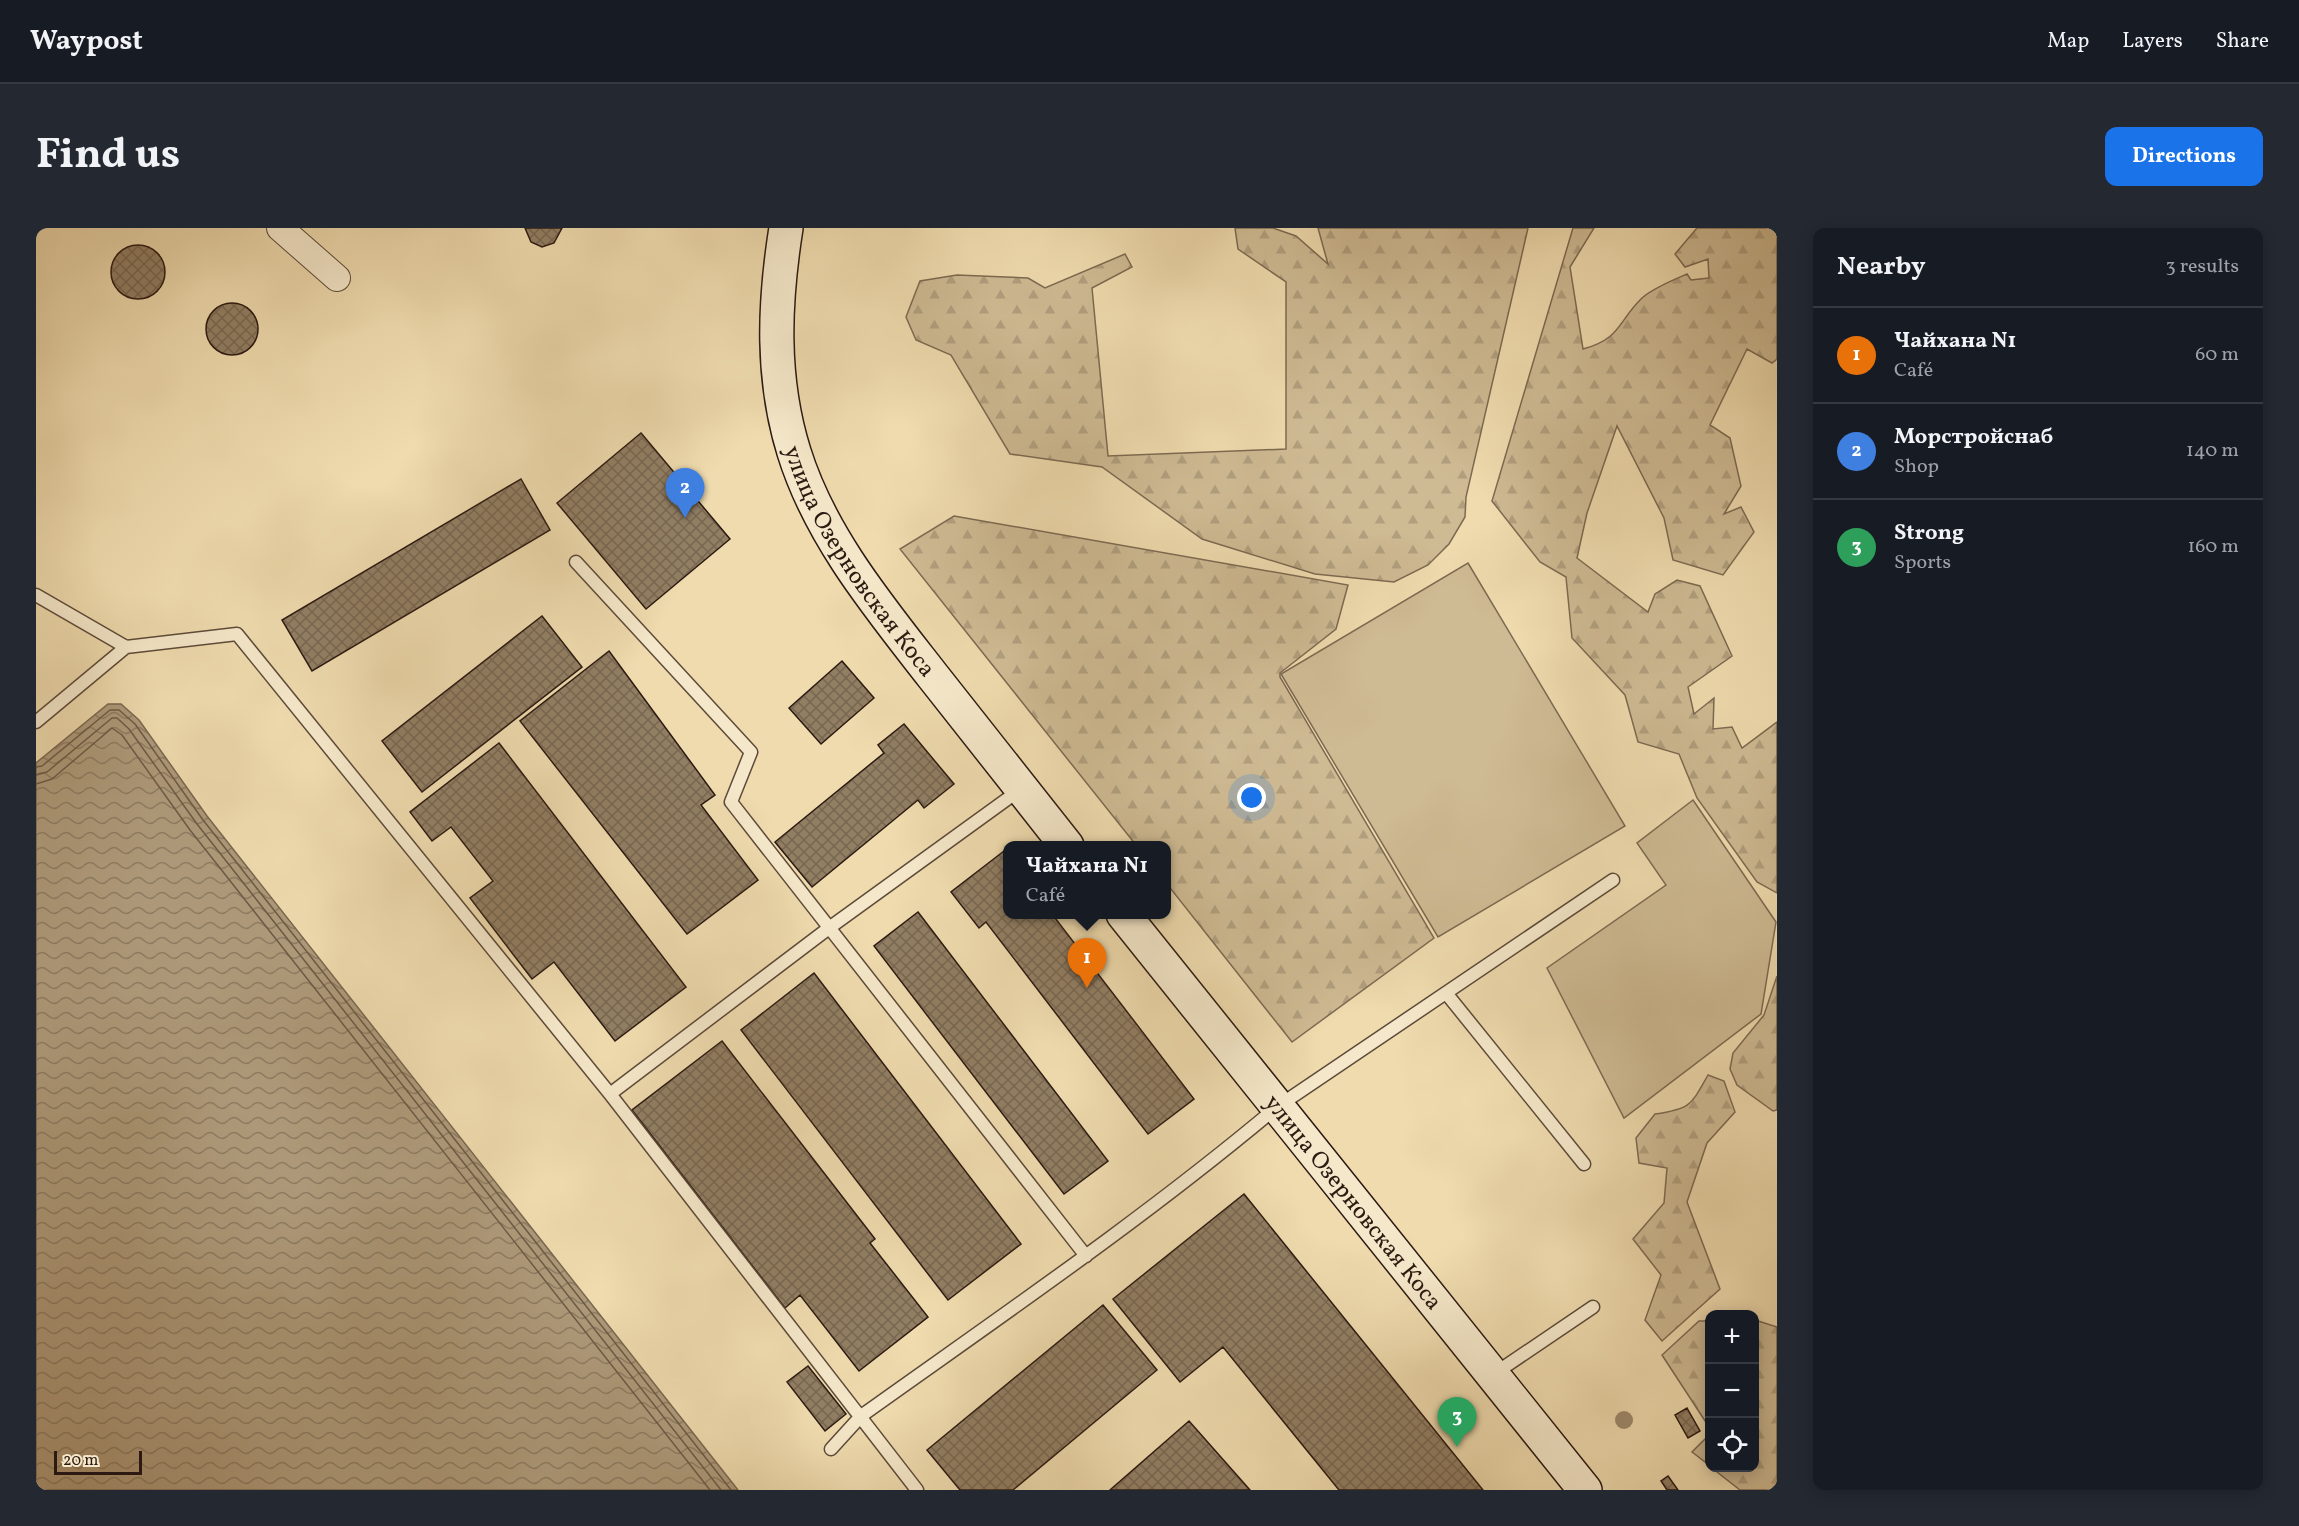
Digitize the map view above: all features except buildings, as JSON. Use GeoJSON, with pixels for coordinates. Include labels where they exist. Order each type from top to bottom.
{"type":"FeatureCollection","features":[{"type":"Feature","properties":{"kind":"main road","name":"улица Озерновская Коса"},"geometry":{"type":"LineString","coordinates":[[786,228],[778,294],[776,345],[784,415],[806,485],[863,583],[1063,841]]}},
{"type":"Feature","properties":{"kind":"main road","name":"улица Озерновская Коса"},"geometry":{"type":"LineString","coordinates":[[1126,919],[1586,1490]]}},
{"type":"Feature","properties":{"kind":"street"},"geometry":{"type":"LineString","coordinates":[[280,228],[337,278]]}},
{"type":"Feature","properties":{"kind":"lane"},"geometry":{"type":"LineString","coordinates":[[576,562],[751,752],[731,802],[1086,1256]]}},
{"type":"Feature","properties":{"kind":"lane"},"geometry":{"type":"LineString","coordinates":[[36,595],[126,647]]}},
{"type":"Feature","properties":{"kind":"lane"},"geometry":{"type":"LineString","coordinates":[[36,722],[126,647],[237,634],[610,1094],[917,1490]]}},
{"type":"Feature","properties":{"kind":"lane"},"geometry":{"type":"LineString","coordinates":[[610,1094],[829,928],[1022,788]]}},
{"type":"Feature","properties":{"kind":"lane"},"geometry":{"type":"LineString","coordinates":[[831,1449],[861,1416],[1086,1256],[1277,1107],[1613,880]]}},
{"type":"Feature","properties":{"kind":"lane"},"geometry":{"type":"LineString","coordinates":[[1446,993],[1584,1164]]}},
{"type":"Feature","properties":{"kind":"lane"},"geometry":{"type":"LineString","coordinates":[[1493,1374],[1593,1307]]}},
{"type":"Feature","properties":{"kind":"path"},"geometry":{"type":"LineString","coordinates":[[1773,1490],[1777,1485]]}},
{"type":"Feature","properties":{"kind":"green space"},"geometry":{"type":"Polygon","coordinates":[[[1235,228],[1273,228],[1296,236],[1328,264],[1318,228],[1528,228],[1466,497],[1465,517],[1449,544],[1428,565],[1394,582],[1315,574],[1202,539],[1102,467],[1010,454],[951,355],[916,340],[906,317],[920,281],[957,275],[1028,278],[1045,288],[1125,254],[1132,267],[1092,288],[1108,456],[1286,449],[1286,282],[1238,249],[1235,228]]]}},
{"type":"Feature","properties":{"kind":"green space"},"geometry":{"type":"Polygon","coordinates":[[[1573,228],[1594,228],[1570,267],[1583,349],[1612,335],[1634,306],[1657,288],[1687,274],[1691,280],[1709,278],[1708,259],[1685,267],[1675,254],[1697,228],[1777,228],[1777,359],[1772,363],[1747,349],[1710,425],[1730,438],[1741,486],[1724,514],[1741,507],[1754,532],[1723,575],[1673,560],[1664,518],[1617,426],[1587,513],[1577,558],[1648,612],[1655,594],[1677,580],[1700,586],[1732,656],[1688,687],[1694,714],[1714,698],[1713,729],[1732,727],[1742,748],[1777,722],[1777,893],[1757,882],[1697,798],[1679,754],[1638,742],[1625,695],[1572,638],[1566,577],[1540,562],[1492,501],[1573,228]]]}},
{"type":"Feature","properties":{"kind":"green space"},"geometry":{"type":"Polygon","coordinates":[[[954,516],[1348,585],[1336,629],[1280,673],[1280,677],[1434,938],[1292,1042],[1171,889],[1171,841],[1133,841],[900,549],[954,516]]]}},
{"type":"Feature","properties":{"kind":"green space"},"geometry":{"type":"Polygon","coordinates":[[[1468,563],[1625,826],[1438,937],[1281,674],[1468,563]]]}},
{"type":"Feature","properties":{"kind":"green space"},"geometry":{"type":"Polygon","coordinates":[[[1693,800],[1776,922],[1761,1014],[1624,1118],[1547,968],[1666,885],[1637,843],[1693,800]]]}},
{"type":"Feature","properties":{"kind":"green space"},"geometry":{"type":"Polygon","coordinates":[[[1777,976],[1777,1110],[1773,1111],[1737,1085],[1730,1069],[1733,1053],[1764,1015],[1777,976]]]}},
{"type":"Feature","properties":{"kind":"green space"},"geometry":{"type":"Polygon","coordinates":[[[1708,1075],[1724,1081],[1735,1112],[1707,1143],[1687,1202],[1720,1289],[1662,1341],[1645,1320],[1661,1275],[1633,1239],[1664,1203],[1667,1168],[1639,1163],[1636,1138],[1655,1114],[1676,1110],[1689,1104],[1708,1075]]]}},
{"type":"Feature","properties":{"kind":"green space"},"geometry":{"type":"Polygon","coordinates":[[[1699,1321],[1705,1321],[1705,1421],[1662,1355],[1699,1321]]]}},
{"type":"Feature","properties":{"kind":"green space"},"geometry":{"type":"Polygon","coordinates":[[[1759,1321],[1777,1327],[1777,1490],[1740,1490],[1717,1472],[1759,1472],[1759,1321]]]}},
{"type":"Feature","properties":{"kind":"green space"},"geometry":{"type":"Polygon","coordinates":[[[1705,1439],[1705,1462],[1692,1452],[1705,1439]]]}},
{"type":"Feature","properties":{"kind":"water"},"geometry":{"type":"Polygon","coordinates":[[[108,704],[121,704],[139,720],[207,816],[738,1490],[36,1490],[36,763],[108,704]]]}},
{"type":"Feature","properties":{"kind":"place","name":"Морстройснаб"},"geometry":{"type":"Point","coordinates":[685,518]}},
{"type":"Feature","properties":{"kind":"place","name":"Чайхана N1"},"geometry":{"type":"Point","coordinates":[1087,988]}},
{"type":"Feature","properties":{"kind":"place","name":"Strong"},"geometry":{"type":"Point","coordinates":[1457,1447]}}]}
